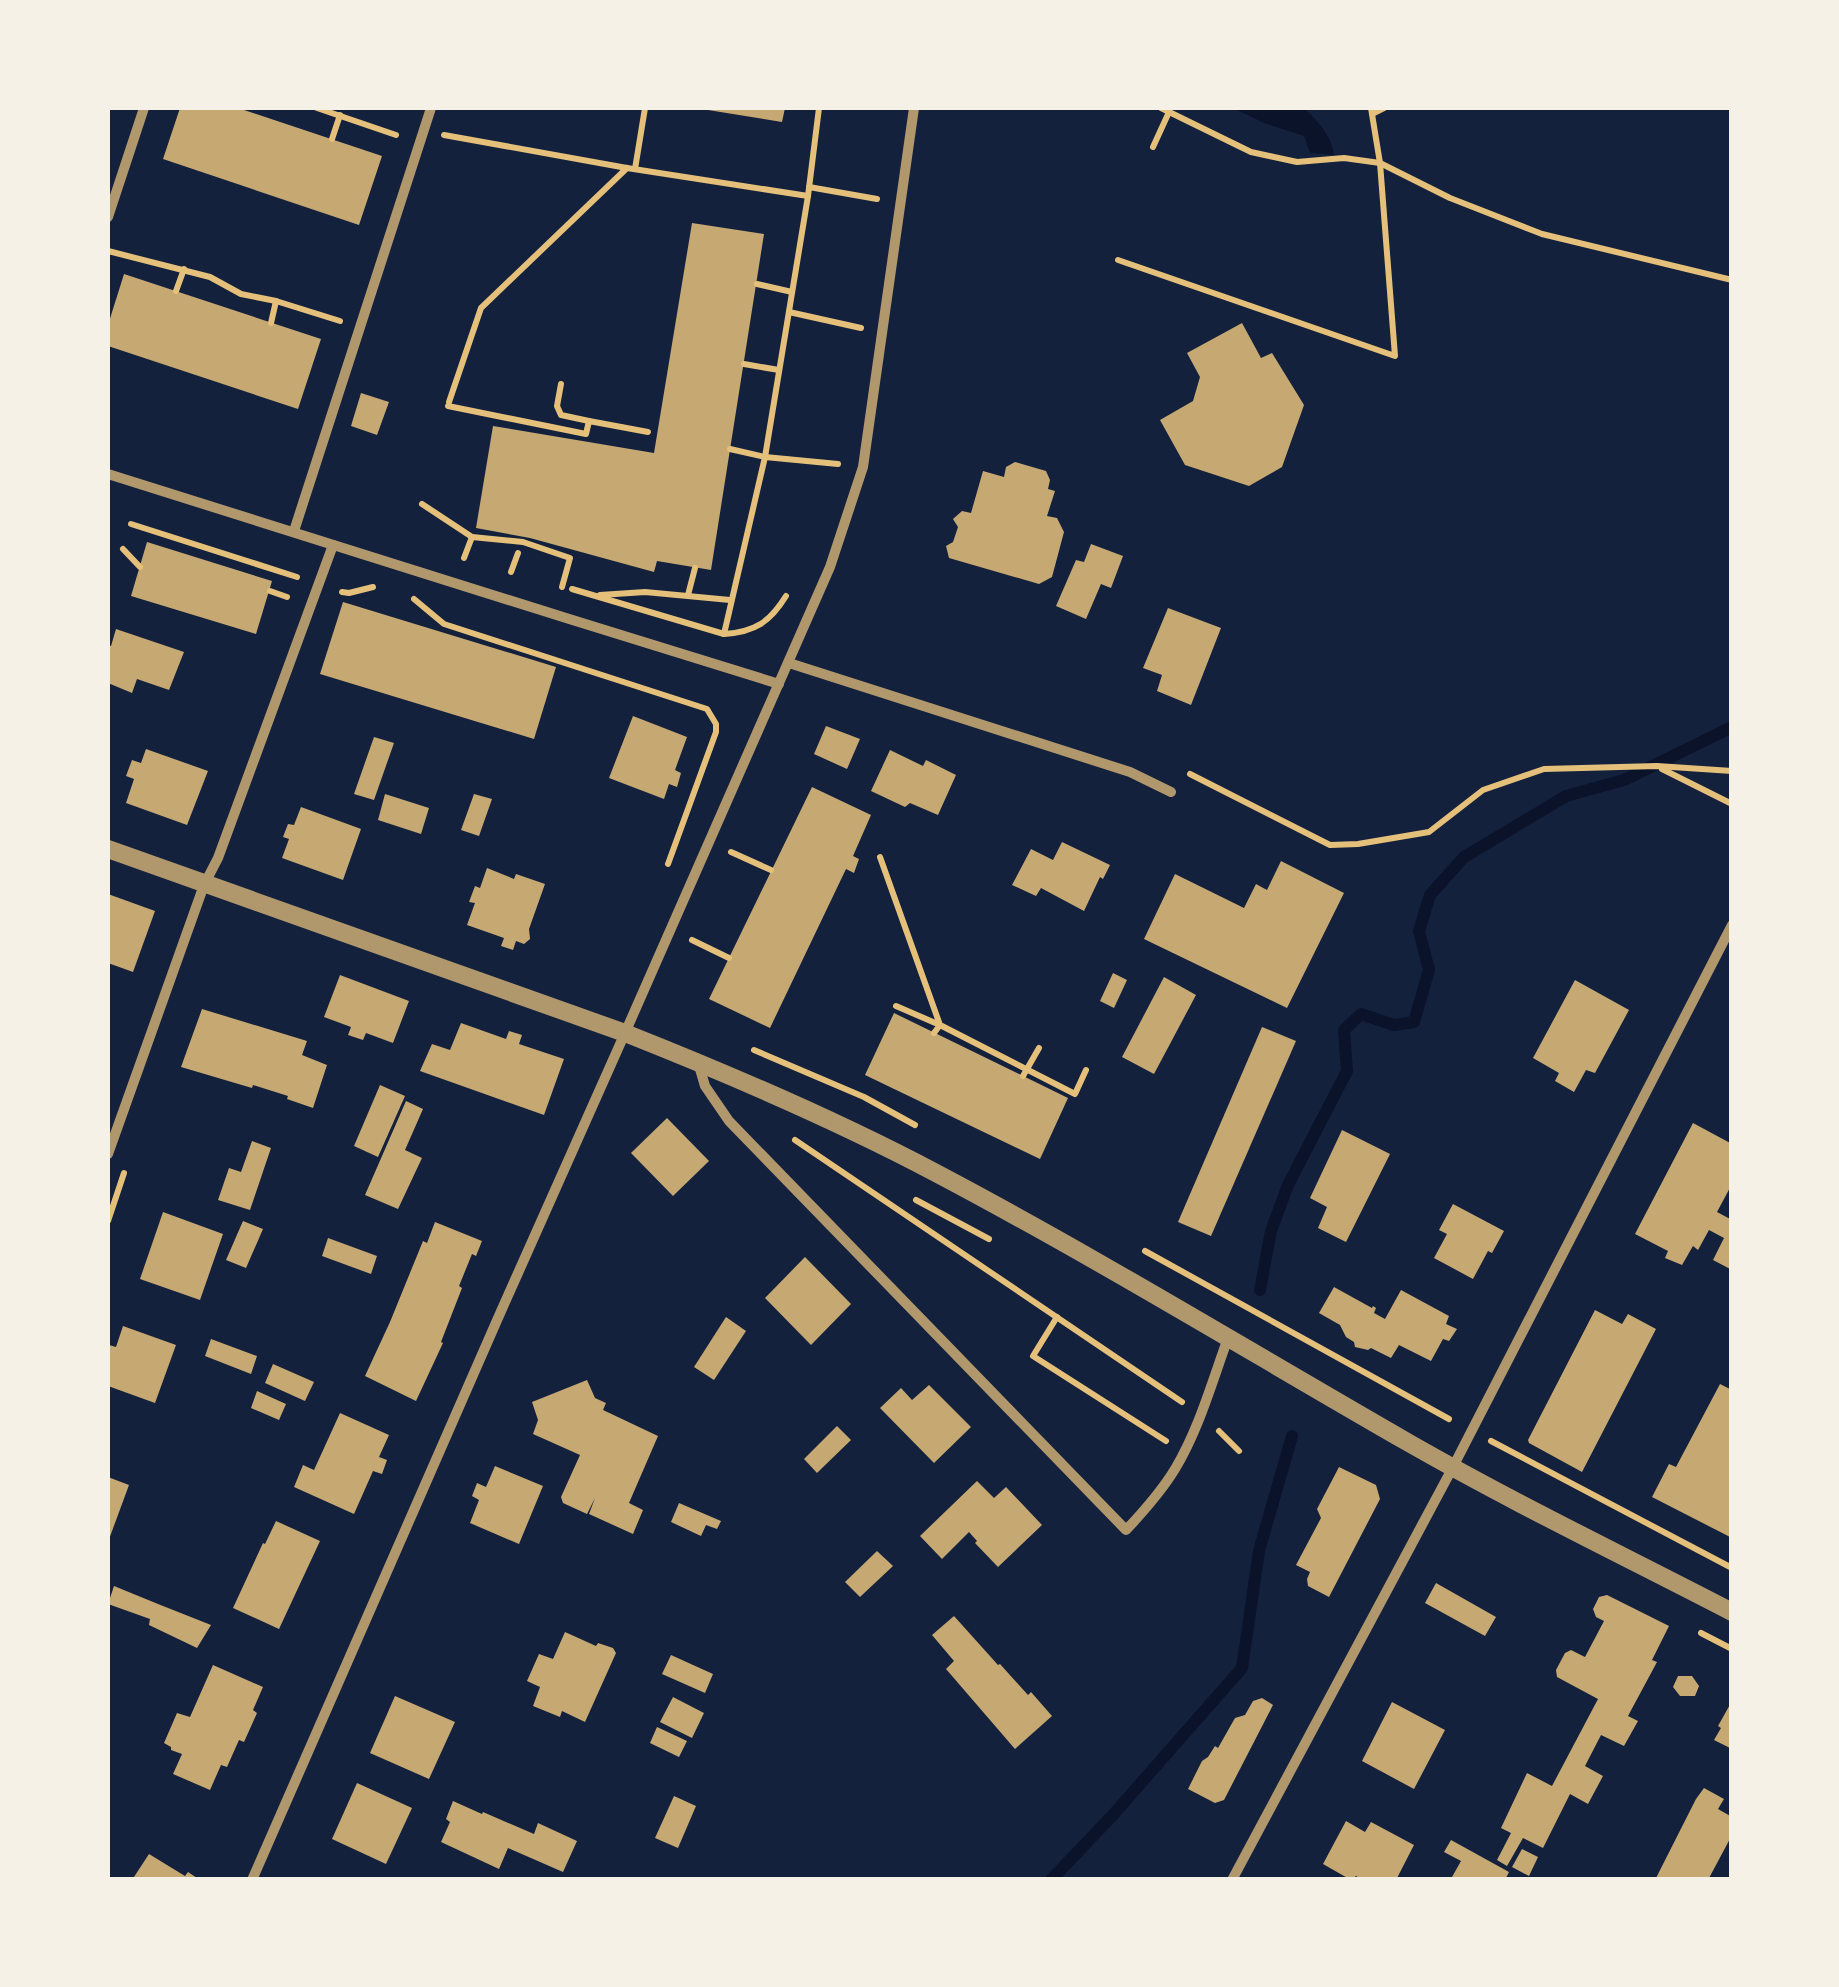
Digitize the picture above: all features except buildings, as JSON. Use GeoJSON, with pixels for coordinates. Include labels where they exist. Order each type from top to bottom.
{"type":"FeatureCollection","features":[{"type":"Feature","properties":{"kind":"street"},"geometry":{"type":"LineString","coordinates":[[108,217],[144,108]]}},
{"type":"Feature","properties":{"kind":"street"},"geometry":{"type":"LineString","coordinates":[[294,532],[431,108]]}},
{"type":"Feature","properties":{"kind":"street"},"geometry":{"type":"LineString","coordinates":[[252,1880],[830,567],[864,467],[914,108]]}},
{"type":"Feature","properties":{"kind":"street"},"geometry":{"type":"LineString","coordinates":[[108,474],[779,684]]}},
{"type":"Feature","properties":{"kind":"street"},"geometry":{"type":"LineString","coordinates":[[108,1154],[204,885],[218,858],[333,545]]}},
{"type":"Feature","properties":{"kind":"street"},"geometry":{"type":"LineString","coordinates":[[788,663],[1130,772],[1171,792]]}},
{"type":"Feature","properties":{"kind":"street"},"geometry":{"type":"LineString","coordinates":[[108,850],[626,1034],[811,1112],[935,1172],[1143,1287],[1452,1467],[1732,1612]]}},
{"type":"Feature","properties":{"kind":"street"},"geometry":{"type":"LineString","coordinates":[[1232,1880],[1452,1467],[1732,926]]}},
{"type":"Feature","properties":{"kind":"street"},"geometry":{"type":"LineString","coordinates":[[698,1062],[705,1086],[729,1121],[1126,1530],[1176,1468],[1201,1414],[1228,1338]]}},
{"type":"Feature","properties":{"kind":"path"},"geometry":{"type":"LineString","coordinates":[[317,108],[422,137],[631,169],[900,202]]}},
{"type":"Feature","properties":{"kind":"path"},"geometry":{"type":"LineString","coordinates":[[590,420],[586,434],[449,404],[481,308],[631,169],[644,108]]}},
{"type":"Feature","properties":{"kind":"path"},"geometry":{"type":"LineString","coordinates":[[724,634],[764,456],[819,108]]}},
{"type":"Feature","properties":{"kind":"path"},"geometry":{"type":"LineString","coordinates":[[1118,260],[1396,356],[1380,163],[1371,111],[1384,108]]}},
{"type":"Feature","properties":{"kind":"path"},"geometry":{"type":"LineString","coordinates":[[1153,147],[1165,110],[1251,152],[1297,162],[1344,158],[1380,163],[1450,198],[1542,234],[1732,280]]}},
{"type":"Feature","properties":{"kind":"path"},"geometry":{"type":"LineString","coordinates":[[332,138],[340,115]]}},
{"type":"Feature","properties":{"kind":"path"},"geometry":{"type":"LineString","coordinates":[[108,252],[184,269],[210,277],[240,294],[359,327]]}},
{"type":"Feature","properties":{"kind":"path"},"geometry":{"type":"LineString","coordinates":[[176,291],[184,269]]}},
{"type":"Feature","properties":{"kind":"path"},"geometry":{"type":"LineString","coordinates":[[756,284],[792,292]]}},
{"type":"Feature","properties":{"kind":"path"},"geometry":{"type":"LineString","coordinates":[[271,323],[276,301]]}},
{"type":"Feature","properties":{"kind":"path"},"geometry":{"type":"LineString","coordinates":[[789,312],[882,332]]}},
{"type":"Feature","properties":{"kind":"path"},"geometry":{"type":"LineString","coordinates":[[744,364],[779,370]]}},
{"type":"Feature","properties":{"kind":"path"},"geometry":{"type":"LineString","coordinates":[[562,384],[558,406],[561,415],[648,432]]}},
{"type":"Feature","properties":{"kind":"path"},"geometry":{"type":"LineString","coordinates":[[730,450],[864,467]]}},
{"type":"Feature","properties":{"kind":"path"},"geometry":{"type":"LineString","coordinates":[[422,504],[472,536],[524,540],[570,558],[562,586]]}},
{"type":"Feature","properties":{"kind":"path"},"geometry":{"type":"LineString","coordinates":[[131,524],[342,592],[378,588]]}},
{"type":"Feature","properties":{"kind":"path"},"geometry":{"type":"LineString","coordinates":[[464,558],[472,536]]}},
{"type":"Feature","properties":{"kind":"path"},"geometry":{"type":"LineString","coordinates":[[123,549],[140,567]]}},
{"type":"Feature","properties":{"kind":"path"},"geometry":{"type":"LineString","coordinates":[[446,553],[480,563]]}},
{"type":"Feature","properties":{"kind":"path"},"geometry":{"type":"LineString","coordinates":[[511,572],[518,554]]}},
{"type":"Feature","properties":{"kind":"path"},"geometry":{"type":"LineString","coordinates":[[496,567],[528,576]]}},
{"type":"Feature","properties":{"kind":"path"},"geometry":{"type":"LineString","coordinates":[[263,578],[267,568]]}},
{"type":"Feature","properties":{"kind":"path"},"geometry":{"type":"LineString","coordinates":[[688,595],[695,568]]}},
{"type":"Feature","properties":{"kind":"path"},"geometry":{"type":"LineString","coordinates":[[545,582],[724,634],[743,633],[760,625],[776,613],[786,596]]}},
{"type":"Feature","properties":{"kind":"path"},"geometry":{"type":"LineString","coordinates":[[361,590],[367,600]]}},
{"type":"Feature","properties":{"kind":"path"},"geometry":{"type":"LineString","coordinates":[[588,594],[644,592],[730,600]]}},
{"type":"Feature","properties":{"kind":"path"},"geometry":{"type":"LineString","coordinates":[[396,594],[415,599],[444,624],[706,709],[712,715],[716,732],[665,873]]}},
{"type":"Feature","properties":{"kind":"path"},"geometry":{"type":"LineString","coordinates":[[1130,772],[1153,759],[1174,766],[1330,845],[1428,832],[1483,790],[1544,770],[1657,766],[1732,772]]}},
{"type":"Feature","properties":{"kind":"path"},"geometry":{"type":"LineString","coordinates":[[1657,766],[1732,804]]}},
{"type":"Feature","properties":{"kind":"path"},"geometry":{"type":"LineString","coordinates":[[730,852],[770,870]]}},
{"type":"Feature","properties":{"kind":"path"},"geometry":{"type":"LineString","coordinates":[[880,857],[940,1025]]}},
{"type":"Feature","properties":{"kind":"path"},"geometry":{"type":"LineString","coordinates":[[692,940],[728,958]]}},
{"type":"Feature","properties":{"kind":"path"},"geometry":{"type":"LineString","coordinates":[[896,1006],[940,1025],[1024,1073],[1075,1094],[1086,1070]]}},
{"type":"Feature","properties":{"kind":"path"},"geometry":{"type":"LineString","coordinates":[[934,1033],[940,1025]]}},
{"type":"Feature","properties":{"kind":"path"},"geometry":{"type":"LineString","coordinates":[[1024,1073],[1039,1048]]}},
{"type":"Feature","properties":{"kind":"path"},"geometry":{"type":"LineString","coordinates":[[789,1136],[1201,1414],[1240,1451]]}},
{"type":"Feature","properties":{"kind":"path"},"geometry":{"type":"LineString","coordinates":[[1057,1317],[1033,1356],[1184,1452]]}},
{"type":"Feature","properties":{"kind":"water"},"geometry":{"type":"Polygon","coordinates":[[[1233,108],[1304,108],[1327,135],[1334,155],[1310,153],[1304,136],[1233,108]]]}},
{"type":"Feature","properties":{"kind":"waterway"},"geometry":{"type":"LineString","coordinates":[[1260,1290],[1271,1231],[1288,1185],[1347,1071],[1344,1030],[1361,1014],[1394,1025],[1414,1022],[1429,970],[1419,931],[1430,895],[1464,857],[1566,796],[1624,780],[1732,727]]}},
{"type":"Feature","properties":{"kind":"waterway"},"geometry":{"type":"LineString","coordinates":[[1051,1880],[1242,1668],[1259,1551],[1292,1436]]}}]}
